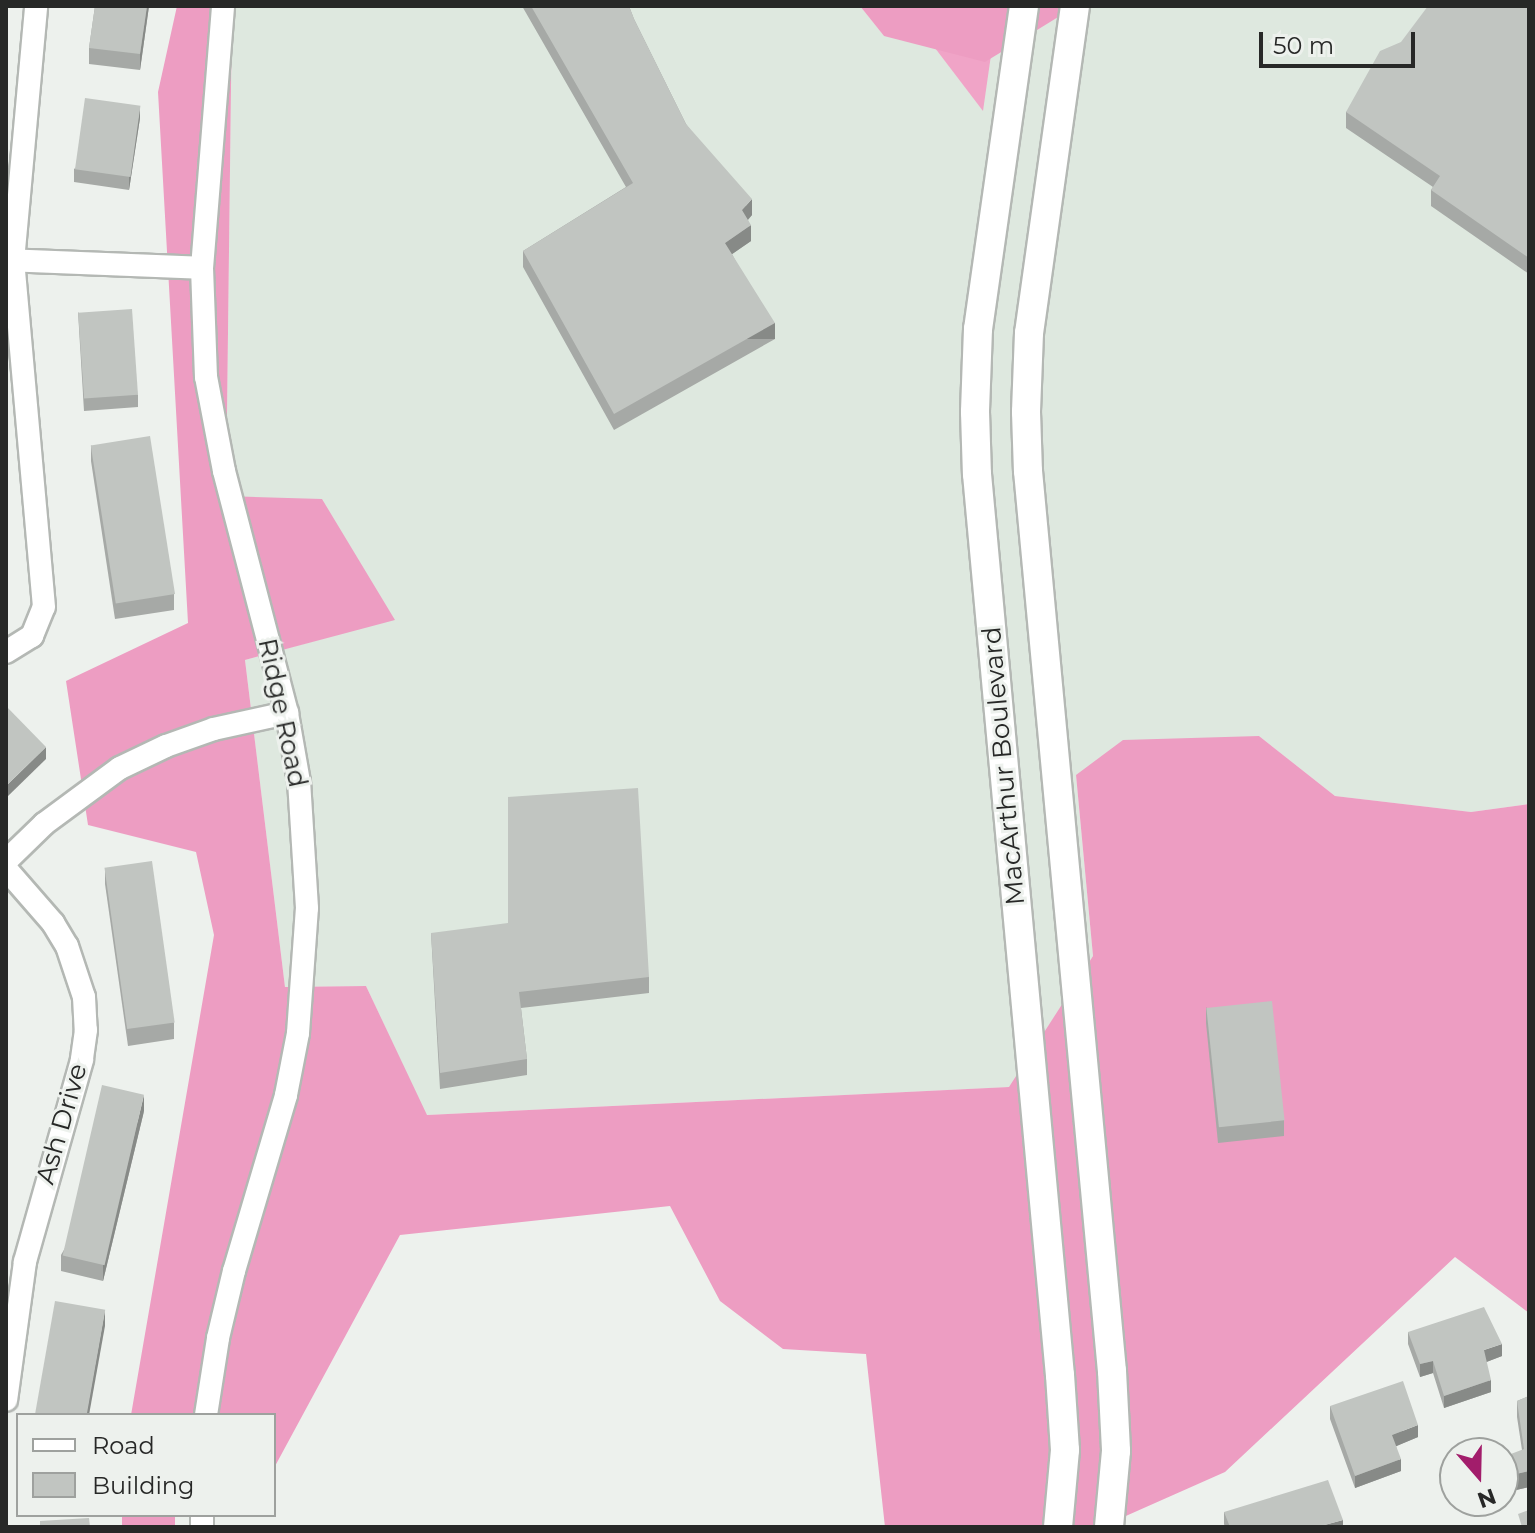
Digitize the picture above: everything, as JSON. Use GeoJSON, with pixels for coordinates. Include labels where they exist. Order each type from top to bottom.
{"type":"FeatureCollection","features":[{"type":"Feature","properties":{"kind":"main road","name":"MacArthur Boulevard"},"geometry":{"type":"LineString","coordinates":[[1024,6],[978,329],[975,412],[977,474],[1060,1375],[1065,1450],[1058,1527]]}},
{"type":"Feature","properties":{"kind":"main road","name":"MacArthur Boulevard"},"geometry":{"type":"LineString","coordinates":[[1075,6],[1029,333],[1026,412],[1028,471],[1112,1371],[1116,1451],[1109,1527]]}},
{"type":"Feature","properties":{"kind":"street"},"geometry":{"type":"LineString","coordinates":[[6,652],[32,636],[44,607],[10,260],[36,6]]}},
{"type":"Feature","properties":{"kind":"street","name":"Ridge Road"},"geometry":{"type":"LineString","coordinates":[[206,1413],[224,1311],[271,1156],[298,1033],[307,923],[305,845],[287,713],[214,426],[203,331],[202,268],[223,6]]}},
{"type":"Feature","properties":{"kind":"street"},"geometry":{"type":"LineString","coordinates":[[10,260],[202,268]]}},
{"type":"Feature","properties":{"kind":"street"},"geometry":{"type":"LineString","coordinates":[[6,861],[63,808],[120,768],[166,746],[214,729],[287,713]]}},
{"type":"Feature","properties":{"kind":"street","name":"Ash Drive"},"geometry":{"type":"LineString","coordinates":[[6,869],[53,923],[67,946],[84,997],[86,1030],[82,1060],[25,1262],[6,1400]]}},
{"type":"Feature","properties":{"kind":"shaded area"},"geometry":{"type":"Polygon","coordinates":[[[177,6],[232,6],[226,496],[322,499],[395,620],[245,660],[285,987],[366,986],[427,1115],[1009,1087],[1093,956],[1076,775],[1123,740],[1259,736],[1335,796],[1471,812],[1529,804],[1529,1313],[1455,1257],[1225,1472],[1101,1527],[885,1527],[866,1354],[783,1349],[720,1301],[670,1206],[400,1235],[276,1464],[276,1413],[131,1413],[214,935],[196,852],[88,825],[66,681],[188,623],[158,92],[177,6]]]}},
{"type":"Feature","properties":{"kind":"shaded area"},"geometry":{"type":"Polygon","coordinates":[[[232,6],[860,6],[884,36],[1076,6],[1529,6],[1529,804],[1471,812],[1335,796],[1259,736],[1076,775],[1093,956],[1010,1087],[426,1115],[366,986],[285,987],[245,660],[394,619],[226,496],[232,6]]]}},
{"type":"Feature","properties":{"kind":"shaded area"},"geometry":{"type":"Polygon","coordinates":[[[860,6],[1076,6],[985,62],[884,36],[860,6]]]}},
{"type":"Feature","properties":{"kind":"shaded area"},"geometry":{"type":"Polygon","coordinates":[[[903,6],[998,6],[983,111],[903,6]]]}},
{"type":"Feature","properties":{"kind":"shaded area"},"geometry":{"type":"Polygon","coordinates":[[[122,1517],[175,1517],[175,1527],[122,1527],[122,1517]]]}},
{"type":"Feature","properties":{"kind":"building"},"geometry":{"type":"Polygon","coordinates":[[[95,6],[147,6],[140,54],[89,48],[95,6]]]}},
{"type":"Feature","properties":{"kind":"building"},"geometry":{"type":"Polygon","coordinates":[[[531,6],[629,6],[686,124],[752,199],[742,210],[751,225],[725,243],[775,323],[614,414],[523,251],[633,183],[531,6]]]}},
{"type":"Feature","properties":{"kind":"building"},"geometry":{"type":"Polygon","coordinates":[[[1428,6],[1529,6],[1529,258],[1431,190],[1440,176],[1346,112],[1380,51],[1401,42],[1428,6]]]}},
{"type":"Feature","properties":{"kind":"building"},"geometry":{"type":"Polygon","coordinates":[[[85,98],[140,106],[130,177],[75,169],[85,98]]]}},
{"type":"Feature","properties":{"kind":"building"},"geometry":{"type":"Polygon","coordinates":[[[132,309],[138,395],[84,399],[78,313],[132,309]]]}},
{"type":"Feature","properties":{"kind":"building"},"geometry":{"type":"Polygon","coordinates":[[[150,436],[175,594],[116,603],[91,445],[150,436]]]}},
{"type":"Feature","properties":{"kind":"building"},"geometry":{"type":"Polygon","coordinates":[[[6,706],[46,747],[6,786],[6,706]]]}},
{"type":"Feature","properties":{"kind":"building"},"geometry":{"type":"Polygon","coordinates":[[[638,788],[649,977],[519,992],[527,1059],[440,1073],[431,933],[508,923],[508,797],[638,788]]]}},
{"type":"Feature","properties":{"kind":"building"},"geometry":{"type":"Polygon","coordinates":[[[152,861],[175,1022],[127,1029],[104,868],[152,861]]]}},
{"type":"Feature","properties":{"kind":"building"},"geometry":{"type":"Polygon","coordinates":[[[6,992],[7,1104],[6,1105],[6,992]]]}},
{"type":"Feature","properties":{"kind":"building"},"geometry":{"type":"Polygon","coordinates":[[[1272,1001],[1285,1120],[1219,1127],[1206,1008],[1272,1001]]]}},
{"type":"Feature","properties":{"kind":"building"},"geometry":{"type":"Polygon","coordinates":[[[102,1085],[144,1095],[105,1265],[63,1256],[102,1085]]]}},
{"type":"Feature","properties":{"kind":"building"},"geometry":{"type":"Polygon","coordinates":[[[55,1301],[105,1310],[87,1413],[35,1413],[55,1301]]]}},
{"type":"Feature","properties":{"kind":"building"},"geometry":{"type":"Polygon","coordinates":[[[1484,1307],[1502,1344],[1484,1350],[1491,1380],[1444,1396],[1433,1361],[1420,1364],[1408,1332],[1484,1307]]]}},
{"type":"Feature","properties":{"kind":"building"},"geometry":{"type":"Polygon","coordinates":[[[1403,1381],[1418,1425],[1392,1435],[1401,1459],[1355,1476],[1330,1406],[1403,1381]]]}},
{"type":"Feature","properties":{"kind":"building"},"geometry":{"type":"Polygon","coordinates":[[[1529,1396],[1529,1471],[1519,1473],[1519,1451],[1524,1449],[1517,1401],[1529,1396]]]}},
{"type":"Feature","properties":{"kind":"building"},"geometry":{"type":"Polygon","coordinates":[[[1328,1480],[1343,1520],[1317,1527],[1230,1527],[1224,1512],[1328,1480]]]}},
{"type":"Feature","properties":{"kind":"building"},"geometry":{"type":"Polygon","coordinates":[[[1529,1510],[1529,1527],[1522,1527],[1519,1514],[1529,1510]]]}},
{"type":"Feature","properties":{"kind":"building"},"geometry":{"type":"Polygon","coordinates":[[[89,1518],[90,1527],[40,1527],[40,1521],[89,1518]]]}}]}
